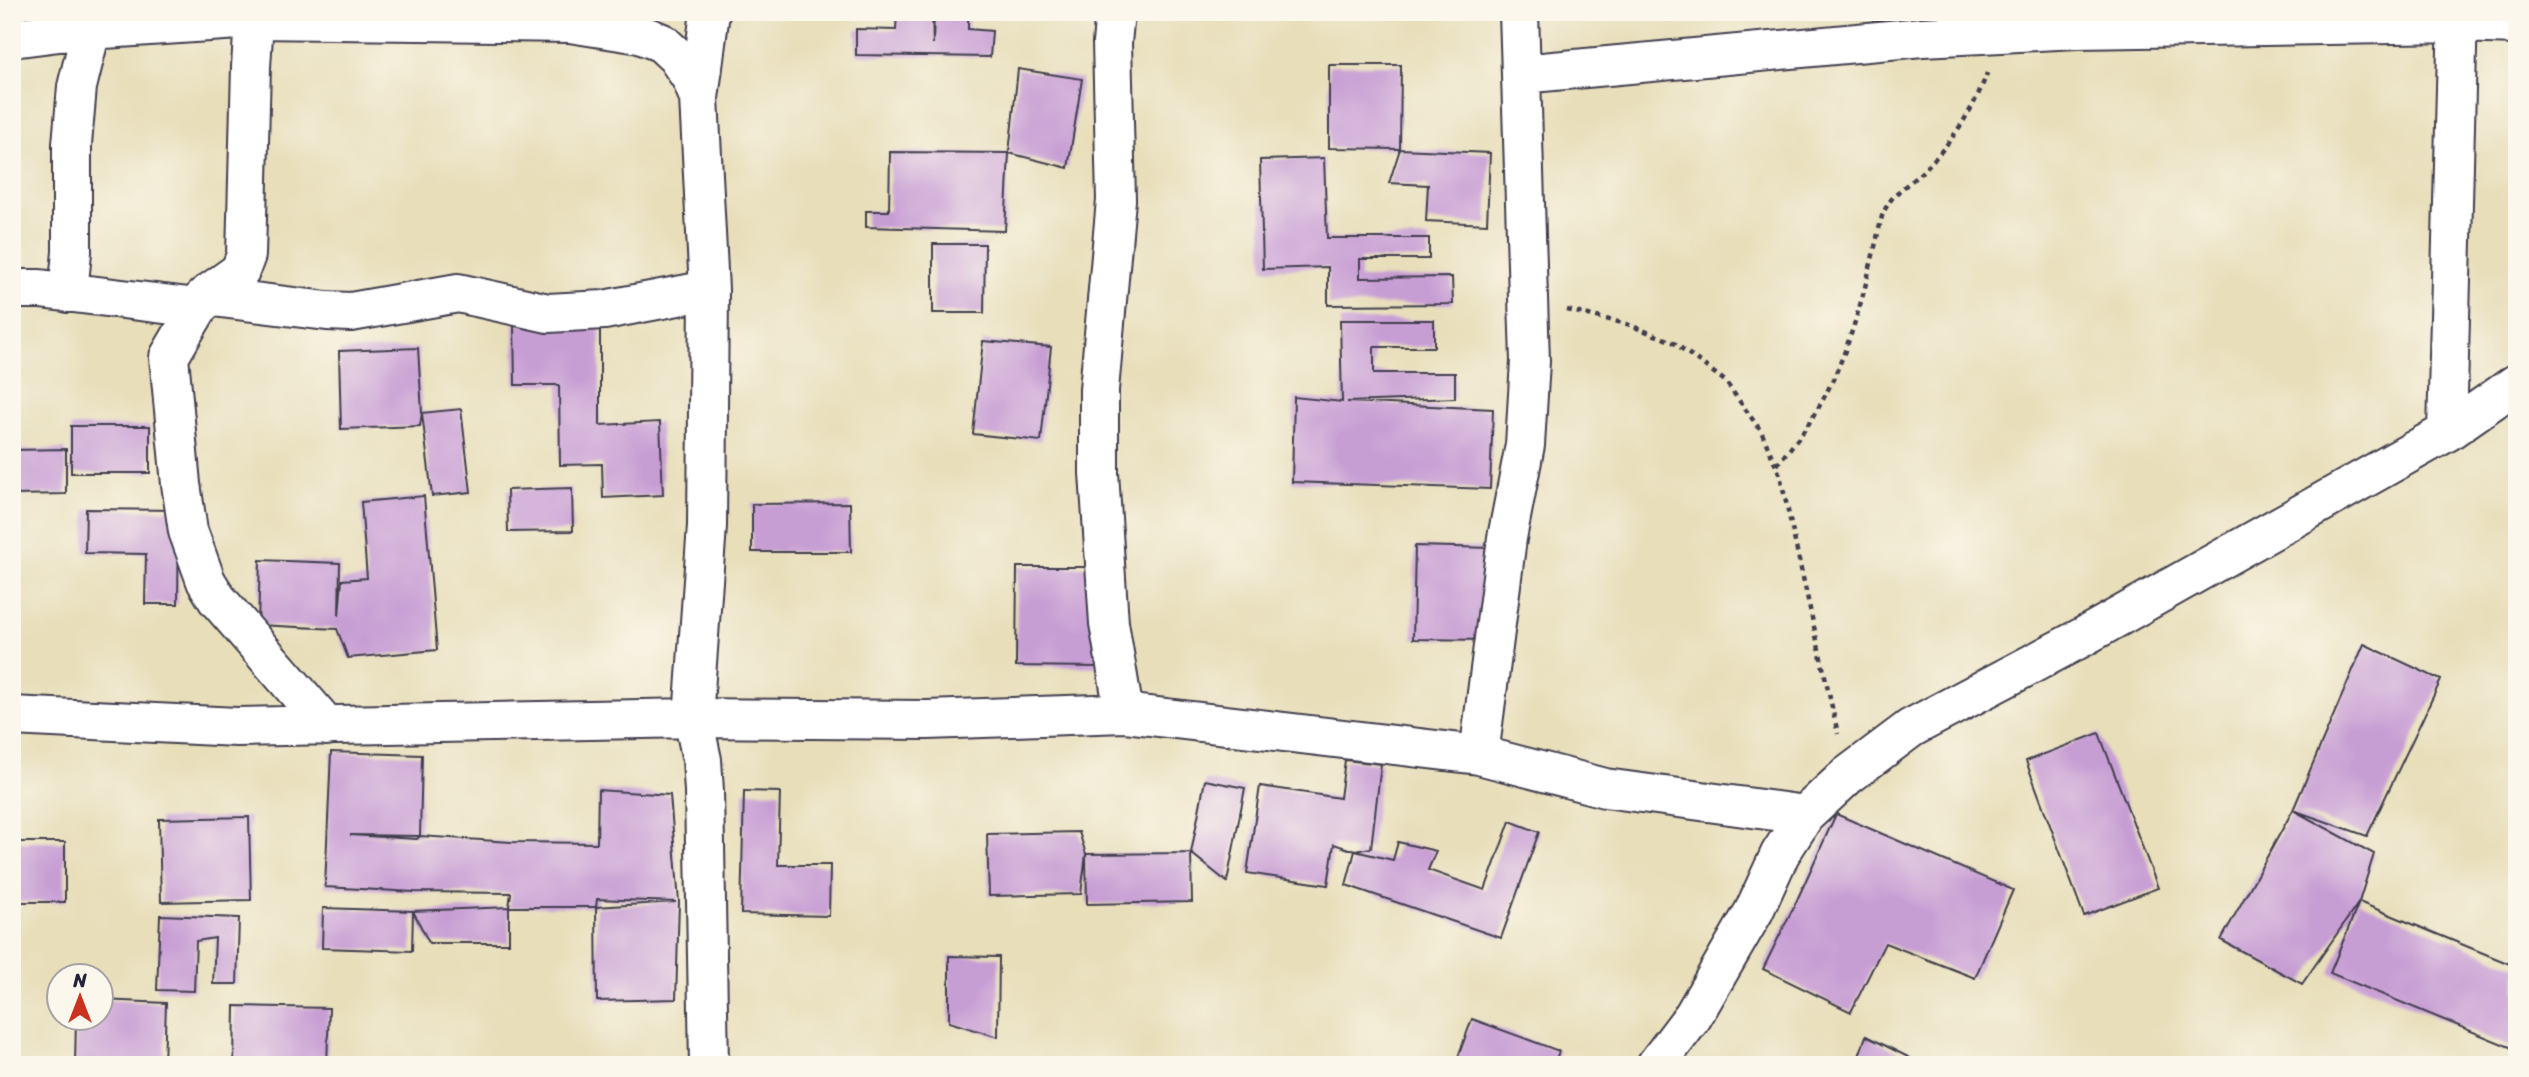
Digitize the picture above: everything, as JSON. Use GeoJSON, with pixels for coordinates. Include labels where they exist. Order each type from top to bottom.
{"type":"FeatureCollection","features":[{"type":"Feature","properties":{"kind":"street"},"geometry":{"type":"LineString","coordinates":[[709,1065],[704,792],[702,760],[693,718],[707,526],[709,290],[699,98],[710,12]]}},
{"type":"Feature","properties":{"kind":"street"},"geometry":{"type":"LineString","coordinates":[[1115,12],[1112,43],[1116,200],[1099,390],[1099,473],[1109,623],[1124,713]]}},
{"type":"Feature","properties":{"kind":"street"},"geometry":{"type":"LineString","coordinates":[[1479,755],[1507,538],[1525,445],[1530,361],[1519,12]]}},
{"type":"Feature","properties":{"kind":"street"},"geometry":{"type":"LineString","coordinates":[[1521,74],[1922,37],[2077,29],[2459,18],[2517,25]]}},
{"type":"Feature","properties":{"kind":"street"},"geometry":{"type":"LineString","coordinates":[[2447,432],[2459,18]]}},
{"type":"Feature","properties":{"kind":"street"},"geometry":{"type":"LineString","coordinates":[[12,38],[254,19],[570,23],[640,34],[662,43],[676,56],[691,79],[699,98]]}},
{"type":"Feature","properties":{"kind":"street"},"geometry":{"type":"LineString","coordinates":[[254,19],[246,255],[240,271],[201,302],[169,357],[181,484],[188,531],[206,581],[217,599],[327,726]]}},
{"type":"Feature","properties":{"kind":"street"},"geometry":{"type":"LineString","coordinates":[[68,293],[72,252],[73,133],[77,87],[91,30]]}},
{"type":"Feature","properties":{"kind":"street"},"geometry":{"type":"LineString","coordinates":[[12,289],[351,312],[458,293],[548,313],[604,310],[709,290]]}},
{"type":"Feature","properties":{"kind":"street"},"geometry":{"type":"LineString","coordinates":[[1656,1065],[1693,1016],[1754,911],[1780,855],[1805,816],[1847,776],[1911,729],[2081,638],[2447,432],[2517,383]]}},
{"type":"Feature","properties":{"kind":"street"},"geometry":{"type":"LineString","coordinates":[[12,716],[237,727],[693,718],[926,720],[1124,713],[1479,755],[1605,788],[1805,816]]}},
{"type":"Feature","properties":{"kind":"path"},"geometry":{"type":"LineString","coordinates":[[1777,465],[1810,422],[1832,380],[1850,337],[1887,203],[1896,191],[1924,169],[1955,134],[1983,85],[2001,33]]}},
{"type":"Feature","properties":{"kind":"path"},"geometry":{"type":"LineString","coordinates":[[1528,305],[1573,311],[1627,324],[1673,342],[1725,381],[1761,430],[1777,465],[1847,776]]}},
{"type":"Feature","properties":{"kind":"building"},"geometry":{"type":"Polygon","coordinates":[[[897,12],[932,12],[933,44],[934,12],[968,12],[968,29],[992,31],[990,57],[856,55],[856,29],[896,30],[897,12]]]}},
{"type":"Feature","properties":{"kind":"building"},"geometry":{"type":"Polygon","coordinates":[[[1329,65],[1401,65],[1400,149],[1329,148],[1329,65]]]}},
{"type":"Feature","properties":{"kind":"building"},"geometry":{"type":"Polygon","coordinates":[[[1018,69],[1082,79],[1068,168],[1009,153],[1018,69]]]}},
{"type":"Feature","properties":{"kind":"building"},"geometry":{"type":"Polygon","coordinates":[[[1400,149],[1490,153],[1487,224],[1426,221],[1428,185],[1389,183],[1400,149]]]}},
{"type":"Feature","properties":{"kind":"building"},"geometry":{"type":"Polygon","coordinates":[[[890,152],[1009,153],[1005,231],[866,227],[866,211],[889,211],[890,152]]]}},
{"type":"Feature","properties":{"kind":"building"},"geometry":{"type":"Polygon","coordinates":[[[1324,158],[1327,238],[1429,238],[1429,259],[1360,259],[1360,278],[1452,277],[1453,304],[1328,305],[1328,267],[1263,269],[1260,160],[1324,158]]]}},
{"type":"Feature","properties":{"kind":"building"},"geometry":{"type":"Polygon","coordinates":[[[933,244],[985,244],[984,313],[933,313],[933,244]]]}},
{"type":"Feature","properties":{"kind":"building"},"geometry":{"type":"Polygon","coordinates":[[[1340,320],[1434,320],[1434,347],[1374,347],[1374,373],[1455,373],[1455,398],[1347,402],[1493,409],[1490,489],[1292,482],[1294,397],[1342,402],[1340,320]]]}},
{"type":"Feature","properties":{"kind":"building"},"geometry":{"type":"Polygon","coordinates":[[[514,324],[600,324],[600,425],[660,422],[663,495],[603,498],[602,464],[560,465],[559,385],[515,385],[514,324]]]}},
{"type":"Feature","properties":{"kind":"building"},"geometry":{"type":"Polygon","coordinates":[[[983,341],[1051,347],[1041,441],[973,434],[983,341]]]}},
{"type":"Feature","properties":{"kind":"building"},"geometry":{"type":"Polygon","coordinates":[[[418,348],[422,413],[420,426],[341,429],[339,351],[418,348]]]}},
{"type":"Feature","properties":{"kind":"building"},"geometry":{"type":"Polygon","coordinates":[[[461,409],[471,492],[432,496],[422,413],[461,409]]]}},
{"type":"Feature","properties":{"kind":"building"},"geometry":{"type":"Polygon","coordinates":[[[71,426],[150,426],[150,473],[71,473],[71,426]]]}},
{"type":"Feature","properties":{"kind":"building"},"geometry":{"type":"Polygon","coordinates":[[[66,449],[66,494],[12,495],[12,450],[66,449]]]}},
{"type":"Feature","properties":{"kind":"building"},"geometry":{"type":"Polygon","coordinates":[[[572,488],[573,531],[508,532],[507,490],[572,488]]]}},
{"type":"Feature","properties":{"kind":"building"},"geometry":{"type":"Polygon","coordinates":[[[424,496],[437,650],[348,658],[337,629],[258,625],[260,560],[340,563],[339,616],[342,580],[367,578],[361,502],[424,496]]]}},
{"type":"Feature","properties":{"kind":"building"},"geometry":{"type":"Polygon","coordinates":[[[850,503],[851,552],[752,552],[752,504],[850,503]]]}},
{"type":"Feature","properties":{"kind":"building"},"geometry":{"type":"Polygon","coordinates":[[[86,509],[179,510],[178,604],[145,604],[146,554],[85,553],[86,509]]]}},
{"type":"Feature","properties":{"kind":"building"},"geometry":{"type":"Polygon","coordinates":[[[1415,546],[1494,548],[1492,640],[1413,639],[1415,546]]]}},
{"type":"Feature","properties":{"kind":"building"},"geometry":{"type":"Polygon","coordinates":[[[1017,567],[1099,567],[1098,667],[1016,666],[1017,567]]]}},
{"type":"Feature","properties":{"kind":"building"},"geometry":{"type":"Polygon","coordinates":[[[2364,644],[2441,680],[2367,836],[2293,810],[2364,644]]]}},
{"type":"Feature","properties":{"kind":"building"},"geometry":{"type":"Polygon","coordinates":[[[2099,733],[2158,888],[2084,916],[2026,761],[2099,733]]]}},
{"type":"Feature","properties":{"kind":"building"},"geometry":{"type":"Polygon","coordinates":[[[331,752],[422,755],[420,836],[511,842],[597,843],[598,790],[670,795],[679,902],[676,999],[597,1001],[596,907],[509,907],[511,893],[414,892],[325,887],[331,752]],[[350,835],[417,839],[420,836],[350,835]],[[597,899],[596,907],[676,902],[597,899]]]}},
{"type":"Feature","properties":{"kind":"building"},"geometry":{"type":"Polygon","coordinates":[[[1345,760],[1381,764],[1371,848],[1355,851],[1334,844],[1328,885],[1247,873],[1260,786],[1340,798],[1345,760]]]}},
{"type":"Feature","properties":{"kind":"building"},"geometry":{"type":"Polygon","coordinates":[[[1205,780],[1245,788],[1227,882],[1191,853],[1205,780]]]}},
{"type":"Feature","properties":{"kind":"building"},"geometry":{"type":"Polygon","coordinates":[[[744,791],[780,792],[778,865],[830,865],[829,916],[741,914],[744,791]]]}},
{"type":"Feature","properties":{"kind":"building"},"geometry":{"type":"Polygon","coordinates":[[[2293,810],[2374,854],[2359,902],[2302,984],[2221,940],[2293,810]]]}},
{"type":"Feature","properties":{"kind":"building"},"geometry":{"type":"Polygon","coordinates":[[[1836,814],[2013,890],[1975,978],[1885,943],[1851,1012],[1763,969],[1836,814]]]}},
{"type":"Feature","properties":{"kind":"building"},"geometry":{"type":"Polygon","coordinates":[[[249,817],[251,900],[161,902],[159,819],[249,817]]]}},
{"type":"Feature","properties":{"kind":"building"},"geometry":{"type":"Polygon","coordinates":[[[1510,821],[1539,832],[1501,938],[1346,885],[1355,851],[1393,860],[1398,842],[1436,851],[1428,870],[1485,890],[1510,821]]]}},
{"type":"Feature","properties":{"kind":"building"},"geometry":{"type":"Polygon","coordinates":[[[1079,832],[1086,854],[1081,894],[989,896],[987,834],[1079,832]]]}},
{"type":"Feature","properties":{"kind":"building"},"geometry":{"type":"Polygon","coordinates":[[[12,842],[65,842],[65,902],[12,902],[12,842]]]}},
{"type":"Feature","properties":{"kind":"building"},"geometry":{"type":"Polygon","coordinates":[[[1191,853],[1192,902],[1087,904],[1086,854],[1191,853]]]}},
{"type":"Feature","properties":{"kind":"building"},"geometry":{"type":"Polygon","coordinates":[[[2359,902],[2517,967],[2517,1050],[2330,973],[2359,902]]]}},
{"type":"Feature","properties":{"kind":"building"},"geometry":{"type":"Polygon","coordinates":[[[509,907],[509,943],[429,943],[413,911],[509,907]]]}},
{"type":"Feature","properties":{"kind":"building"},"geometry":{"type":"Polygon","coordinates":[[[323,908],[413,911],[412,951],[322,948],[323,908]]]}},
{"type":"Feature","properties":{"kind":"building"},"geometry":{"type":"Polygon","coordinates":[[[160,915],[239,918],[237,984],[213,984],[215,938],[196,941],[194,991],[157,990],[160,915]]]}},
{"type":"Feature","properties":{"kind":"building"},"geometry":{"type":"Polygon","coordinates":[[[949,956],[999,957],[998,1037],[949,1022],[949,956]]]}},
{"type":"Feature","properties":{"kind":"building"},"geometry":{"type":"Polygon","coordinates":[[[116,1001],[166,1003],[164,1065],[75,1065],[76,1032],[116,1032],[116,1001]]]}},
{"type":"Feature","properties":{"kind":"building"},"geometry":{"type":"Polygon","coordinates":[[[235,1006],[329,1008],[327,1065],[234,1065],[235,1006]]]}},
{"type":"Feature","properties":{"kind":"building"},"geometry":{"type":"Polygon","coordinates":[[[1472,1019],[1559,1051],[1554,1065],[1455,1065],[1472,1019]]]}},
{"type":"Feature","properties":{"kind":"building"},"geometry":{"type":"Polygon","coordinates":[[[1866,1036],[1924,1065],[1856,1065],[1866,1036]]]}}]}
